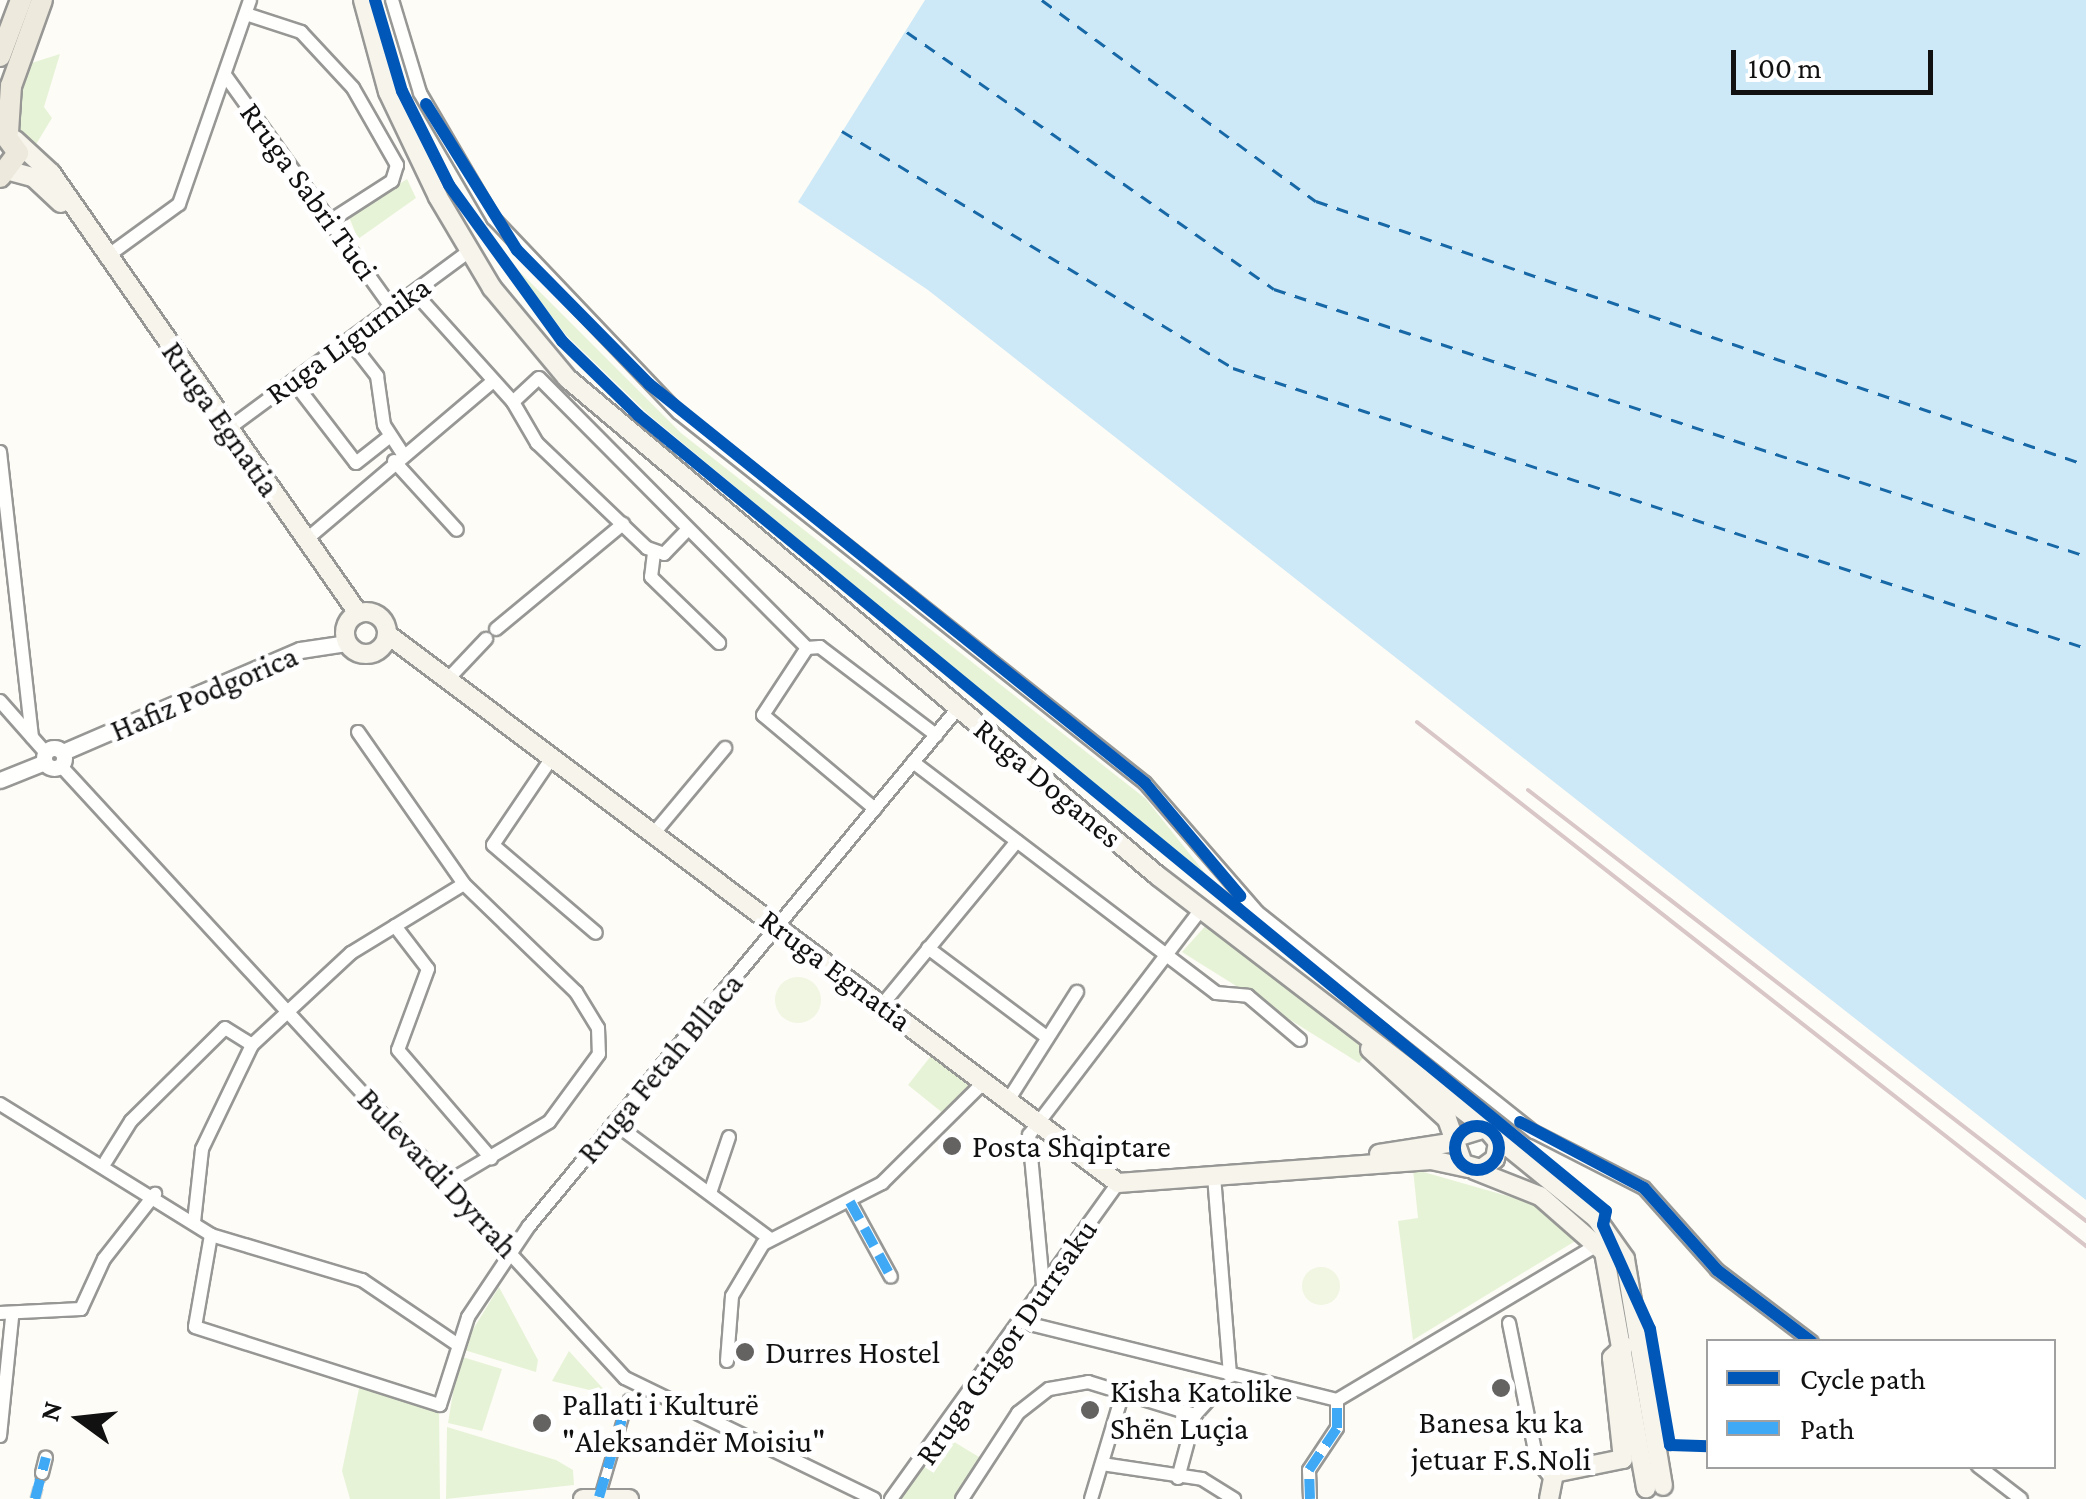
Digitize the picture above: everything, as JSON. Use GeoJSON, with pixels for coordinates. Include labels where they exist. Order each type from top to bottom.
{"type":"FeatureCollection","features":[{"type":"Feature","properties":{"kind":"main road"},"geometry":{"type":"LineString","coordinates":[[0,56],[20,0]]}},
{"type":"Feature","properties":{"kind":"main road"},"geometry":{"type":"LineString","coordinates":[[5,174],[10,86],[42,0]]}},
{"type":"Feature","properties":{"kind":"main road","name":"Ruga Doganes"},"geometry":{"type":"LineString","coordinates":[[363,0],[403,127],[468,252],[540,348],[617,426],[1360,1037]]}},
{"type":"Feature","properties":{"kind":"main road","name":"Rruga Egnatia"},"geometry":{"type":"LineString","coordinates":[[8,134],[37,154],[358,614],[378,616],[388,634],[1118,1183]]}},
{"type":"Feature","properties":{"kind":"main road","name":"Rruga Egnatia"},"geometry":{"type":"LineString","coordinates":[[5,174],[33,176],[83,225]]}},
{"type":"Feature","properties":{"kind":"main road"},"geometry":{"type":"LineString","coordinates":[[358,614],[347,643],[370,654],[388,634]]}},
{"type":"Feature","properties":{"kind":"main road"},"geometry":{"type":"LineString","coordinates":[[1118,1183],[1431,1160],[1471,1169],[1532,1191],[1599,1244],[1654,1487],[1625,1259],[1604,1225],[1490,1132],[1360,1037]]}},
{"type":"Feature","properties":{"kind":"main road"},"geometry":{"type":"LineString","coordinates":[[1360,1037],[1458,1139],[1471,1169]]}},
{"type":"Feature","properties":{"kind":"main road"},"geometry":{"type":"LineString","coordinates":[[1325,1166],[1490,1132]]}},
{"type":"Feature","properties":{"kind":"main road"},"geometry":{"type":"LineString","coordinates":[[1471,1169],[1496,1160],[1490,1132]]}},
{"type":"Feature","properties":{"kind":"main road"},"geometry":{"type":"LineString","coordinates":[[1549,1499],[1550,1477],[1623,1459],[1612,1358],[1624,1346]]}},
{"type":"Feature","properties":{"kind":"main road"},"geometry":{"type":"LineString","coordinates":[[591,1498],[629,1499]]}},
{"type":"Feature","properties":{"kind":"street"},"geometry":{"type":"LineString","coordinates":[[392,0],[420,92],[494,218],[679,413],[1145,783],[1257,912],[1534,1132],[1644,1188],[1691,1246],[1808,1339]]}},
{"type":"Feature","properties":{"kind":"street"},"geometry":{"type":"LineString","coordinates":[[106,257],[179,204],[248,7],[301,32],[353,88],[394,158],[392,181],[330,221]]}},
{"type":"Feature","properties":{"kind":"street","name":"Rruga Sabri Tuci"},"geometry":{"type":"LineString","coordinates":[[225,75],[392,308]]}},
{"type":"Feature","properties":{"kind":"street","name":"Ruga Ligurnika"},"geometry":{"type":"LineString","coordinates":[[228,429],[468,252]]}},
{"type":"Feature","properties":{"kind":"street"},"geometry":{"type":"LineString","coordinates":[[415,292],[513,402],[537,443],[654,552],[664,554],[687,530]]}},
{"type":"Feature","properties":{"kind":"street"},"geometry":{"type":"LineString","coordinates":[[349,340],[377,376],[398,457],[457,530]]}},
{"type":"Feature","properties":{"kind":"street"},"geometry":{"type":"LineString","coordinates":[[513,402],[539,378],[807,648],[820,647],[936,735]]}},
{"type":"Feature","properties":{"kind":"street"},"geometry":{"type":"LineString","coordinates":[[293,381],[356,463],[390,437]]}},
{"type":"Feature","properties":{"kind":"street"},"geometry":{"type":"LineString","coordinates":[[307,539],[398,457],[493,382]]}},
{"type":"Feature","properties":{"kind":"street"},"geometry":{"type":"LineString","coordinates":[[0,452],[32,737]]}},
{"type":"Feature","properties":{"kind":"street"},"geometry":{"type":"LineString","coordinates":[[449,678],[540,588],[623,524]]}},
{"type":"Feature","properties":{"kind":"street"},"geometry":{"type":"LineString","coordinates":[[654,552],[651,576],[719,643]]}},
{"type":"Feature","properties":{"kind":"street","name":"Hafiz Podgorica"},"geometry":{"type":"LineString","coordinates":[[0,780],[300,650],[347,643]]}},
{"type":"Feature","properties":{"kind":"street"},"geometry":{"type":"LineString","coordinates":[[807,648],[762,715],[874,808]]}},
{"type":"Feature","properties":{"kind":"street","name":"Bulevardi Dyrrah"},"geometry":{"type":"LineString","coordinates":[[0,701],[644,1394],[874,1499]]}},
{"type":"Feature","properties":{"kind":"street","name":"Rruga Fetah Bllaca"},"geometry":{"type":"LineString","coordinates":[[212,1235],[194,1327],[440,1405],[456,1344],[512,1253],[614,1123],[958,707]]}},
{"type":"Feature","properties":{"kind":"street"},"geometry":{"type":"LineString","coordinates":[[358,732],[464,884],[587,1004],[600,1048],[550,1122],[448,1182]]}},
{"type":"Feature","properties":{"kind":"street"},"geometry":{"type":"LineString","coordinates":[[654,833],[725,748]]}},
{"type":"Feature","properties":{"kind":"street"},"geometry":{"type":"LineString","coordinates":[[553,756],[493,845],[596,932]]}},
{"type":"Feature","properties":{"kind":"street"},"geometry":{"type":"LineString","coordinates":[[913,762],[1222,996],[1248,996],[1300,1040]]}},
{"type":"Feature","properties":{"kind":"street"},"geometry":{"type":"LineString","coordinates":[[882,1005],[1016,841]]}},
{"type":"Feature","properties":{"kind":"street"},"geometry":{"type":"LineString","coordinates":[[194,1222],[202,1149],[252,1045],[288,1010],[395,926],[464,884]]}},
{"type":"Feature","properties":{"kind":"street"},"geometry":{"type":"LineString","coordinates":[[1043,1286],[1028,1148],[1039,1123],[1201,909]]}},
{"type":"Feature","properties":{"kind":"street"},"geometry":{"type":"LineString","coordinates":[[395,926],[428,969],[398,1050],[491,1158]]}},
{"type":"Feature","properties":{"kind":"street"},"geometry":{"type":"LineString","coordinates":[[928,948],[1044,1036]]}},
{"type":"Feature","properties":{"kind":"street"},"geometry":{"type":"LineString","coordinates":[[1009,1099],[1044,1036],[1077,992]]}},
{"type":"Feature","properties":{"kind":"street"},"geometry":{"type":"LineString","coordinates":[[106,1161],[138,1113],[225,1028],[252,1045]]}},
{"type":"Feature","properties":{"kind":"street"},"geometry":{"type":"LineString","coordinates":[[726,1361],[732,1296],[770,1239],[850,1202],[897,1170],[984,1082]]}},
{"type":"Feature","properties":{"kind":"street"},"geometry":{"type":"LineString","coordinates":[[0,1104],[106,1161],[212,1235],[362,1280],[456,1344]]}},
{"type":"Feature","properties":{"kind":"street"},"geometry":{"type":"LineString","coordinates":[[614,1123],[770,1239]]}},
{"type":"Feature","properties":{"kind":"street"},"geometry":{"type":"LineString","coordinates":[[710,1193],[729,1137]]}},
{"type":"Feature","properties":{"kind":"street"},"geometry":{"type":"LineString","coordinates":[[1214,1176],[1230,1376]]}},
{"type":"Feature","properties":{"kind":"street","name":"Rruga Grigor Durrsaku"},"geometry":{"type":"LineString","coordinates":[[892,1499],[1118,1183]]}},
{"type":"Feature","properties":{"kind":"street"},"geometry":{"type":"LineString","coordinates":[[0,1436],[6,1316],[81,1309],[115,1242],[154,1194]]}},
{"type":"Feature","properties":{"kind":"street"},"geometry":{"type":"LineString","coordinates":[[850,1202],[891,1277]]}},
{"type":"Feature","properties":{"kind":"street"},"geometry":{"type":"LineString","coordinates":[[1018,1321],[1337,1400],[1599,1244]]}},
{"type":"Feature","properties":{"kind":"street"},"geometry":{"type":"LineString","coordinates":[[1509,1323],[1537,1461],[1550,1477]]}},
{"type":"Feature","properties":{"kind":"street"},"geometry":{"type":"LineString","coordinates":[[962,1499],[1036,1396],[1073,1382],[1122,1392],[1195,1415]]}},
{"type":"Feature","properties":{"kind":"street"},"geometry":{"type":"LineString","coordinates":[[1091,1499],[1122,1392]]}},
{"type":"Feature","properties":{"kind":"street"},"geometry":{"type":"LineString","coordinates":[[1178,1478],[1195,1415],[1214,1394]]}},
{"type":"Feature","properties":{"kind":"street"},"geometry":{"type":"LineString","coordinates":[[591,1498],[628,1399]]}},
{"type":"Feature","properties":{"kind":"street"},"geometry":{"type":"LineString","coordinates":[[1310,1499],[1309,1470],[1337,1428],[1337,1400]]}},
{"type":"Feature","properties":{"kind":"street"},"geometry":{"type":"LineString","coordinates":[[42,1473],[46,1457]]}},
{"type":"Feature","properties":{"kind":"street"},"geometry":{"type":"LineString","coordinates":[[1102,1464],[1202,1479],[1234,1499]]}},
{"type":"Feature","properties":{"kind":"street"},"geometry":{"type":"LineString","coordinates":[[1982,1469],[2021,1499]]}},
{"type":"Feature","properties":{"kind":"green space"},"geometry":{"type":"Polygon","coordinates":[[[60,54],[44,107],[52,118],[35,146],[18,133],[22,66],[60,54]]]}},
{"type":"Feature","properties":{"kind":"green space"},"geometry":{"type":"Polygon","coordinates":[[[407,179],[416,198],[358,239],[349,217],[407,179]]]}},
{"type":"Feature","properties":{"kind":"green space"},"geometry":{"type":"Polygon","coordinates":[[[511,263],[681,433],[1146,799],[1216,887],[649,415],[566,335],[511,263]]]}},
{"type":"Feature","properties":{"kind":"green space"},"geometry":{"type":"Polygon","coordinates":[[[1208,923],[1368,1052],[1359,1063],[1182,952],[1208,923]]]}},
{"type":"Feature","properties":{"kind":"green space"},"geometry":{"type":"Polygon","coordinates":[[[798,977],[815,983],[821,1000],[815,1017],[798,1023],[781,1017],[775,1000],[781,983],[798,977]]]}},
{"type":"Feature","properties":{"kind":"green space"},"geometry":{"type":"Polygon","coordinates":[[[934,1052],[974,1082],[944,1114],[908,1085],[934,1052]]]}},
{"type":"Feature","properties":{"kind":"green space"},"geometry":{"type":"Polygon","coordinates":[[[1413,1169],[1536,1204],[1577,1240],[1413,1340],[1398,1221],[1418,1218],[1413,1169]]]}},
{"type":"Feature","properties":{"kind":"green space"},"geometry":{"type":"Polygon","coordinates":[[[1321,1267],[1335,1272],[1340,1286],[1335,1300],[1321,1305],[1307,1300],[1302,1286],[1307,1272],[1321,1267]]]}},
{"type":"Feature","properties":{"kind":"green space"},"geometry":{"type":"Polygon","coordinates":[[[499,1287],[538,1360],[536,1372],[461,1349],[499,1287]]]}},
{"type":"Feature","properties":{"kind":"green space"},"geometry":{"type":"Polygon","coordinates":[[[569,1351],[607,1393],[606,1394],[552,1381],[569,1351]]]}},
{"type":"Feature","properties":{"kind":"green space"},"geometry":{"type":"Polygon","coordinates":[[[459,1356],[502,1369],[482,1431],[448,1423],[459,1356]]]}},
{"type":"Feature","properties":{"kind":"green space"},"geometry":{"type":"Polygon","coordinates":[[[361,1379],[439,1407],[440,1499],[350,1499],[342,1471],[361,1379]]]}},
{"type":"Feature","properties":{"kind":"green space"},"geometry":{"type":"Polygon","coordinates":[[[447,1427],[556,1460],[573,1470],[574,1485],[446,1499],[447,1427]]]}},
{"type":"Feature","properties":{"kind":"green space"},"geometry":{"type":"Polygon","coordinates":[[[941,1434],[984,1460],[959,1499],[900,1499],[941,1434]]]}},
{"type":"Feature","properties":{"kind":"water"},"geometry":{"type":"Polygon","coordinates":[[[925,0],[2086,0],[2086,1200],[928,290],[798,202],[925,0]]]}},
{"type":"Feature","properties":{"kind":"ferry route"},"geometry":{"type":"LineString","coordinates":[[1042,0],[1316,201],[2086,465]]}},
{"type":"Feature","properties":{"kind":"ferry route"},"geometry":{"type":"LineString","coordinates":[[907,32],[1274,289],[2086,556]]}},
{"type":"Feature","properties":{"kind":"ferry route"},"geometry":{"type":"LineString","coordinates":[[842,131],[1233,368],[2086,648]]}},
{"type":"Feature","properties":{"kind":"tunnel"},"geometry":{"type":"LineString","coordinates":[[35,1499],[42,1473]]}},
{"type":"Feature","properties":{"kind":"railway"},"geometry":{"type":"LineString","coordinates":[[1417,722],[2086,1246]]}},
{"type":"Feature","properties":{"kind":"railway"},"geometry":{"type":"LineString","coordinates":[[1528,790],[2086,1221]]}},
{"type":"Feature","properties":{"kind":"marked path"},"geometry":{"type":"LineString","coordinates":[[850,1202],[891,1277]]}},
{"type":"Feature","properties":{"kind":"marked path"},"geometry":{"type":"LineString","coordinates":[[599,1497],[628,1399]]}},
{"type":"Feature","properties":{"kind":"marked path"},"geometry":{"type":"LineString","coordinates":[[1310,1499],[1309,1470],[1337,1428],[1337,1400]]}},
{"type":"Feature","properties":{"kind":"marked path"},"geometry":{"type":"LineString","coordinates":[[35,1499],[46,1457]]}},
{"type":"Feature","properties":{"kind":"cycle path"},"geometry":{"type":"LineString","coordinates":[[375,0],[402,91],[449,185],[562,341],[638,415],[1606,1211],[1603,1225],[1650,1329],[1670,1445],[1706,1446]]}},
{"type":"Feature","properties":{"kind":"cycle path"},"geometry":{"type":"LineString","coordinates":[[426,104],[517,250],[649,384],[1145,783],[1240,896]]}},
{"type":"Feature","properties":{"kind":"cycle path"},"geometry":{"type":"LineString","coordinates":[[1520,1122],[1644,1188],[1717,1270],[1808,1339]]}},
{"type":"Feature","properties":{"kind":"cycle path"},"geometry":{"type":"LineString","coordinates":[[1477,1126],[1492,1133],[1499,1148],[1492,1163],[1477,1170],[1462,1163],[1455,1148],[1462,1133],[1477,1126]]}},
{"type":"Feature","properties":{"kind":"place","name":"Posta Shqiptare"},"geometry":{"type":"Point","coordinates":[952,1146]}},
{"type":"Feature","properties":{"kind":"place","name":"Durres Hostel"},"geometry":{"type":"Point","coordinates":[745,1352]}},
{"type":"Feature","properties":{"kind":"place","name":"Banesa ku ka jetuar F.S.Noli"},"geometry":{"type":"Point","coordinates":[1501,1388]}},
{"type":"Feature","properties":{"kind":"place","name":"Kisha Katolike Shën Luçia"},"geometry":{"type":"Point","coordinates":[1090,1410]}},
{"type":"Feature","properties":{"kind":"place","name":"Pallati i Kulturë \"Aleksandër Moisiu\""},"geometry":{"type":"Point","coordinates":[542,1423]}}]}
